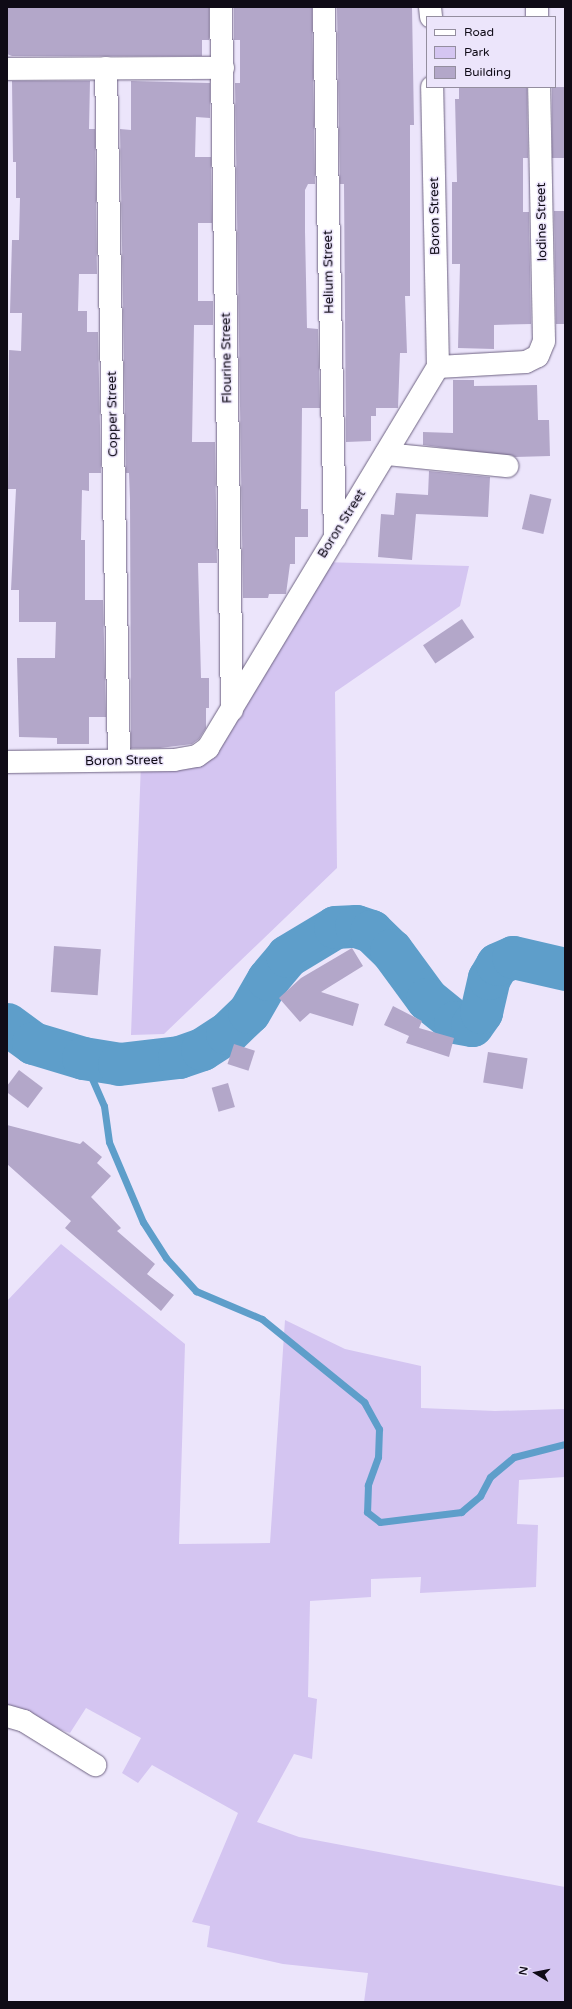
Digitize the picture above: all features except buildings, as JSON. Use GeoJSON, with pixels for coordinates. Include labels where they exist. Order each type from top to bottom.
{"type":"FeatureCollection","features":[{"type":"Feature","properties":{"kind":"street","name":"Flourine Street"},"geometry":{"type":"LineString","coordinates":[[221,7],[232,710]]}},
{"type":"Feature","properties":{"kind":"street","name":"Helium Street"},"geometry":{"type":"LineString","coordinates":[[324,7],[335,538]]}},
{"type":"Feature","properties":{"kind":"street","name":"Copper Street"},"geometry":{"type":"LineString","coordinates":[[106,68],[119,760]]}},
{"type":"Feature","properties":{"kind":"street"},"geometry":{"type":"LineString","coordinates":[[7,69],[223,68]]}},
{"type":"Feature","properties":{"kind":"street","name":"Boron Street"},"geometry":{"type":"LineString","coordinates":[[7,762],[119,760],[197,756],[208,748],[232,710],[438,367],[432,88]]}},
{"type":"Feature","properties":{"kind":"street","name":"Iodine Street"},"geometry":{"type":"LineString","coordinates":[[438,367],[526,362],[538,356],[544,341],[539,88]]}},
{"type":"Feature","properties":{"kind":"street"},"geometry":{"type":"LineString","coordinates":[[386,454],[507,466]]}},
{"type":"Feature","properties":{"kind":"street"},"geometry":{"type":"LineString","coordinates":[[7,1716],[24,1721],[95,1765]]}},
{"type":"Feature","properties":{"kind":"green space"},"geometry":{"type":"Polygon","coordinates":[[[321,562],[469,566],[460,606],[335,692],[337,868],[164,1034],[131,1035],[141,762],[197,759],[321,562]]]}},
{"type":"Feature","properties":{"kind":"green space"},"geometry":{"type":"Polygon","coordinates":[[[61,1244],[185,1344],[179,1544],[270,1543],[285,1320],[345,1349],[421,1366],[421,1408],[495,1411],[565,1409],[565,1477],[519,1480],[517,1524],[538,1525],[536,1587],[420,1593],[421,1577],[371,1579],[371,1597],[310,1601],[308,1697],[317,1699],[312,1759],[294,1754],[257,1822],[299,1837],[565,1887],[565,2002],[364,2002],[368,1973],[283,1964],[207,1947],[210,1926],[192,1922],[238,1813],[152,1765],[138,1783],[122,1773],[141,1738],[86,1708],[70,1733],[7,1711],[7,1301],[61,1244]]]}},
{"type":"Feature","properties":{"kind":"waterway"},"geometry":{"type":"LineString","coordinates":[[7,1024],[33,1043],[83,1058],[119,1064],[179,1057],[202,1049],[227,1033],[249,1012],[268,979],[287,956],[335,927],[356,926],[371,931],[391,950],[427,999],[455,1022],[472,1025],[481,1012],[489,978],[497,964],[513,957],[565,969]]}},
{"type":"Feature","properties":{"kind":"waterway"},"geometry":{"type":"LineString","coordinates":[[83,1058],[104,1106],[109,1142],[143,1222],[166,1258],[196,1291],[262,1319],[364,1402],[379,1429],[378,1457],[368,1485],[367,1512],[380,1522],[461,1512],[480,1496],[490,1477],[514,1457],[565,1444]]}}]}
